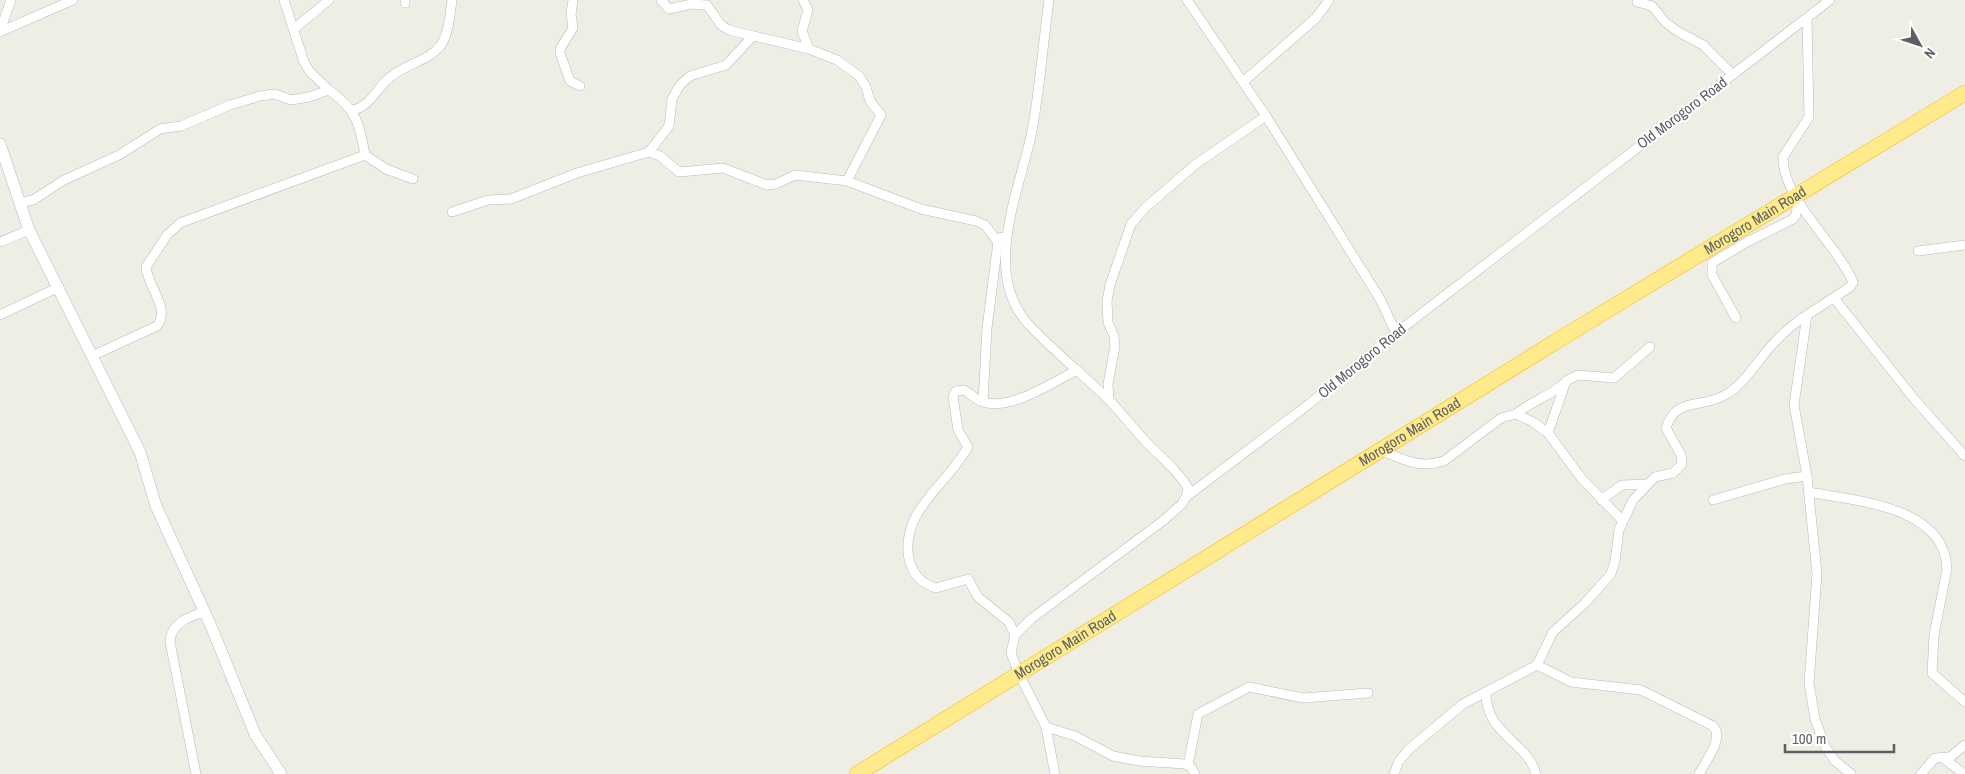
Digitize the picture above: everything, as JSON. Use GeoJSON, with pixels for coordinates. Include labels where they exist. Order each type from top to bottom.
{"type":"FeatureCollection","features":[{"type":"Feature","properties":{"kind":"highway","name":"Morogoro Main Road"},"geometry":{"type":"LineString","coordinates":[[857,774],[1380,450],[1796,198],[1965,93]]}},
{"type":"Feature","properties":{"kind":"street"},"geometry":{"type":"LineString","coordinates":[[0,31],[11,0]]}},
{"type":"Feature","properties":{"kind":"street"},"geometry":{"type":"LineString","coordinates":[[0,31],[73,0]]}},
{"type":"Feature","properties":{"kind":"street"},"geometry":{"type":"LineString","coordinates":[[284,0],[295,28],[304,62],[310,72],[352,110],[362,132],[365,155],[386,169],[413,179]]}},
{"type":"Feature","properties":{"kind":"street"},"geometry":{"type":"LineString","coordinates":[[295,28],[329,0]]}},
{"type":"Feature","properties":{"kind":"street"},"geometry":{"type":"LineString","coordinates":[[352,110],[360,107],[394,74],[424,58],[440,45],[447,30],[452,0]]}},
{"type":"Feature","properties":{"kind":"street"},"geometry":{"type":"LineString","coordinates":[[573,0],[571,14],[573,28],[560,49],[560,53],[570,81],[580,86]]}},
{"type":"Feature","properties":{"kind":"street"},"geometry":{"type":"LineString","coordinates":[[660,0],[669,9],[691,4],[707,5],[725,28],[752,37],[809,49],[837,60],[859,76],[866,87],[870,101],[881,115],[847,181]]}},
{"type":"Feature","properties":{"kind":"street"},"geometry":{"type":"LineString","coordinates":[[803,0],[808,10],[802,31],[809,49]]}},
{"type":"Feature","properties":{"kind":"street"},"geometry":{"type":"LineString","coordinates":[[1049,0],[1032,131],[1013,196],[1008,226],[1008,275],[1013,303],[1030,326],[1109,400],[1179,475],[1188,488],[1186,497]]}},
{"type":"Feature","properties":{"kind":"street"},"geometry":{"type":"LineString","coordinates":[[1187,0],[1244,81],[1266,116],[1380,299],[1396,333]]}},
{"type":"Feature","properties":{"kind":"street"},"geometry":{"type":"LineString","coordinates":[[1244,81],[1316,18],[1329,0]]}},
{"type":"Feature","properties":{"kind":"street","name":"Old Morogoro Road"},"geometry":{"type":"LineString","coordinates":[[1015,635],[1031,619],[1164,520],[1182,504],[1186,497],[1309,404],[1396,333],[1830,0]]}},
{"type":"Feature","properties":{"kind":"street"},"geometry":{"type":"LineString","coordinates":[[1636,2],[1652,6],[1665,22],[1703,45],[1732,74]]}},
{"type":"Feature","properties":{"kind":"street"},"geometry":{"type":"LineString","coordinates":[[1394,774],[1399,761],[1424,735],[1463,704],[1537,665],[1552,632],[1584,604],[1611,574],[1615,561],[1619,530],[1633,500],[1646,484],[1655,477],[1673,473],[1682,464],[1681,455],[1666,428],[1668,421],[1680,407],[1725,396],[1735,388],[1792,325],[1850,287],[1853,282],[1796,198],[1783,164],[1783,156],[1809,116],[1806,18]]}},
{"type":"Feature","properties":{"kind":"street"},"geometry":{"type":"LineString","coordinates":[[452,212],[488,200],[511,199],[577,173],[649,152],[670,126],[672,99],[680,85],[690,76],[726,65],[752,37]]}},
{"type":"Feature","properties":{"kind":"street"},"geometry":{"type":"LineString","coordinates":[[19,203],[33,200],[64,180],[119,156],[160,129],[181,126],[230,105],[260,96],[275,94],[291,100],[309,97],[329,90]]}},
{"type":"Feature","properties":{"kind":"street"},"geometry":{"type":"LineString","coordinates":[[1109,400],[1108,384],[1115,346],[1114,336],[1108,322],[1107,300],[1131,224],[1146,207],[1196,164],[1266,116]]}},
{"type":"Feature","properties":{"kind":"street"},"geometry":{"type":"LineString","coordinates":[[0,144],[30,230],[142,456],[156,506],[256,734],[281,774]]}},
{"type":"Feature","properties":{"kind":"street"},"geometry":{"type":"LineString","coordinates":[[649,152],[660,156],[679,172],[723,168],[767,185],[776,184],[794,175],[847,181],[921,210],[976,221],[985,225],[998,242]]}},
{"type":"Feature","properties":{"kind":"street"},"geometry":{"type":"LineString","coordinates":[[92,356],[149,330],[160,322],[159,306],[146,267],[167,235],[180,223],[365,155]]}},
{"type":"Feature","properties":{"kind":"street"},"geometry":{"type":"LineString","coordinates":[[1736,318],[1712,274],[1712,263],[1745,243],[1786,224],[1796,215],[1796,198]]}},
{"type":"Feature","properties":{"kind":"street"},"geometry":{"type":"LineString","coordinates":[[983,402],[987,328],[998,242],[1008,226]]}},
{"type":"Feature","properties":{"kind":"street"},"geometry":{"type":"LineString","coordinates":[[0,242],[30,230]]}},
{"type":"Feature","properties":{"kind":"street"},"geometry":{"type":"LineString","coordinates":[[1918,251],[1965,245]]}},
{"type":"Feature","properties":{"kind":"street"},"geometry":{"type":"LineString","coordinates":[[0,315],[59,288]]}},
{"type":"Feature","properties":{"kind":"street"},"geometry":{"type":"LineString","coordinates":[[1834,298],[1915,400],[1965,456]]}},
{"type":"Feature","properties":{"kind":"street"},"geometry":{"type":"LineString","coordinates":[[1807,314],[1794,405],[1807,476],[1817,574],[1808,683],[1815,718],[1826,748],[1835,761],[1851,774]]}},
{"type":"Feature","properties":{"kind":"street"},"geometry":{"type":"LineString","coordinates":[[1380,450],[1421,465],[1444,461],[1501,418],[1516,414],[1553,394],[1578,374],[1614,378],[1650,347]]}},
{"type":"Feature","properties":{"kind":"street"},"geometry":{"type":"LineString","coordinates":[[1055,774],[1046,727],[1019,674],[1011,653],[1015,635],[1009,622],[978,597],[968,579],[936,588],[920,580],[909,563],[908,541],[916,516],[968,447],[958,430],[954,394],[958,390],[964,390],[983,402],[996,403],[1015,400],[1077,370]]}},
{"type":"Feature","properties":{"kind":"street"},"geometry":{"type":"LineString","coordinates":[[1548,433],[1563,385]]}},
{"type":"Feature","properties":{"kind":"street"},"geometry":{"type":"LineString","coordinates":[[1516,414],[1533,422],[1548,433],[1570,465],[1601,500],[1623,521]]}},
{"type":"Feature","properties":{"kind":"street"},"geometry":{"type":"LineString","coordinates":[[1713,500],[1785,479],[1807,476]]}},
{"type":"Feature","properties":{"kind":"street"},"geometry":{"type":"LineString","coordinates":[[1601,500],[1622,485],[1646,484]]}},
{"type":"Feature","properties":{"kind":"street"},"geometry":{"type":"LineString","coordinates":[[1809,492],[1904,513],[1922,524],[1936,537],[1946,561],[1947,569],[1936,626],[1932,672],[1965,702]]}},
{"type":"Feature","properties":{"kind":"street"},"geometry":{"type":"LineString","coordinates":[[196,774],[170,642],[170,632],[177,625],[204,612]]}},
{"type":"Feature","properties":{"kind":"street"},"geometry":{"type":"LineString","coordinates":[[1537,665],[1571,682],[1641,690],[1713,726],[1717,733],[1716,740],[1699,774]]}},
{"type":"Feature","properties":{"kind":"street"},"geometry":{"type":"LineString","coordinates":[[1188,765],[1198,714],[1242,690],[1255,687],[1303,698],[1368,693]]}},
{"type":"Feature","properties":{"kind":"street"},"geometry":{"type":"LineString","coordinates":[[1486,692],[1488,710],[1514,745],[1530,759],[1536,774]]}},
{"type":"Feature","properties":{"kind":"street"},"geometry":{"type":"LineString","coordinates":[[1046,727],[1076,736],[1114,756],[1139,761],[1188,765],[1195,774]]}},
{"type":"Feature","properties":{"kind":"street"},"geometry":{"type":"LineString","coordinates":[[1921,774],[1933,760],[1950,757],[1965,745]]}},
{"type":"Feature","properties":{"kind":"street"},"geometry":{"type":"LineString","coordinates":[[1943,758],[1964,774]]}}]}
